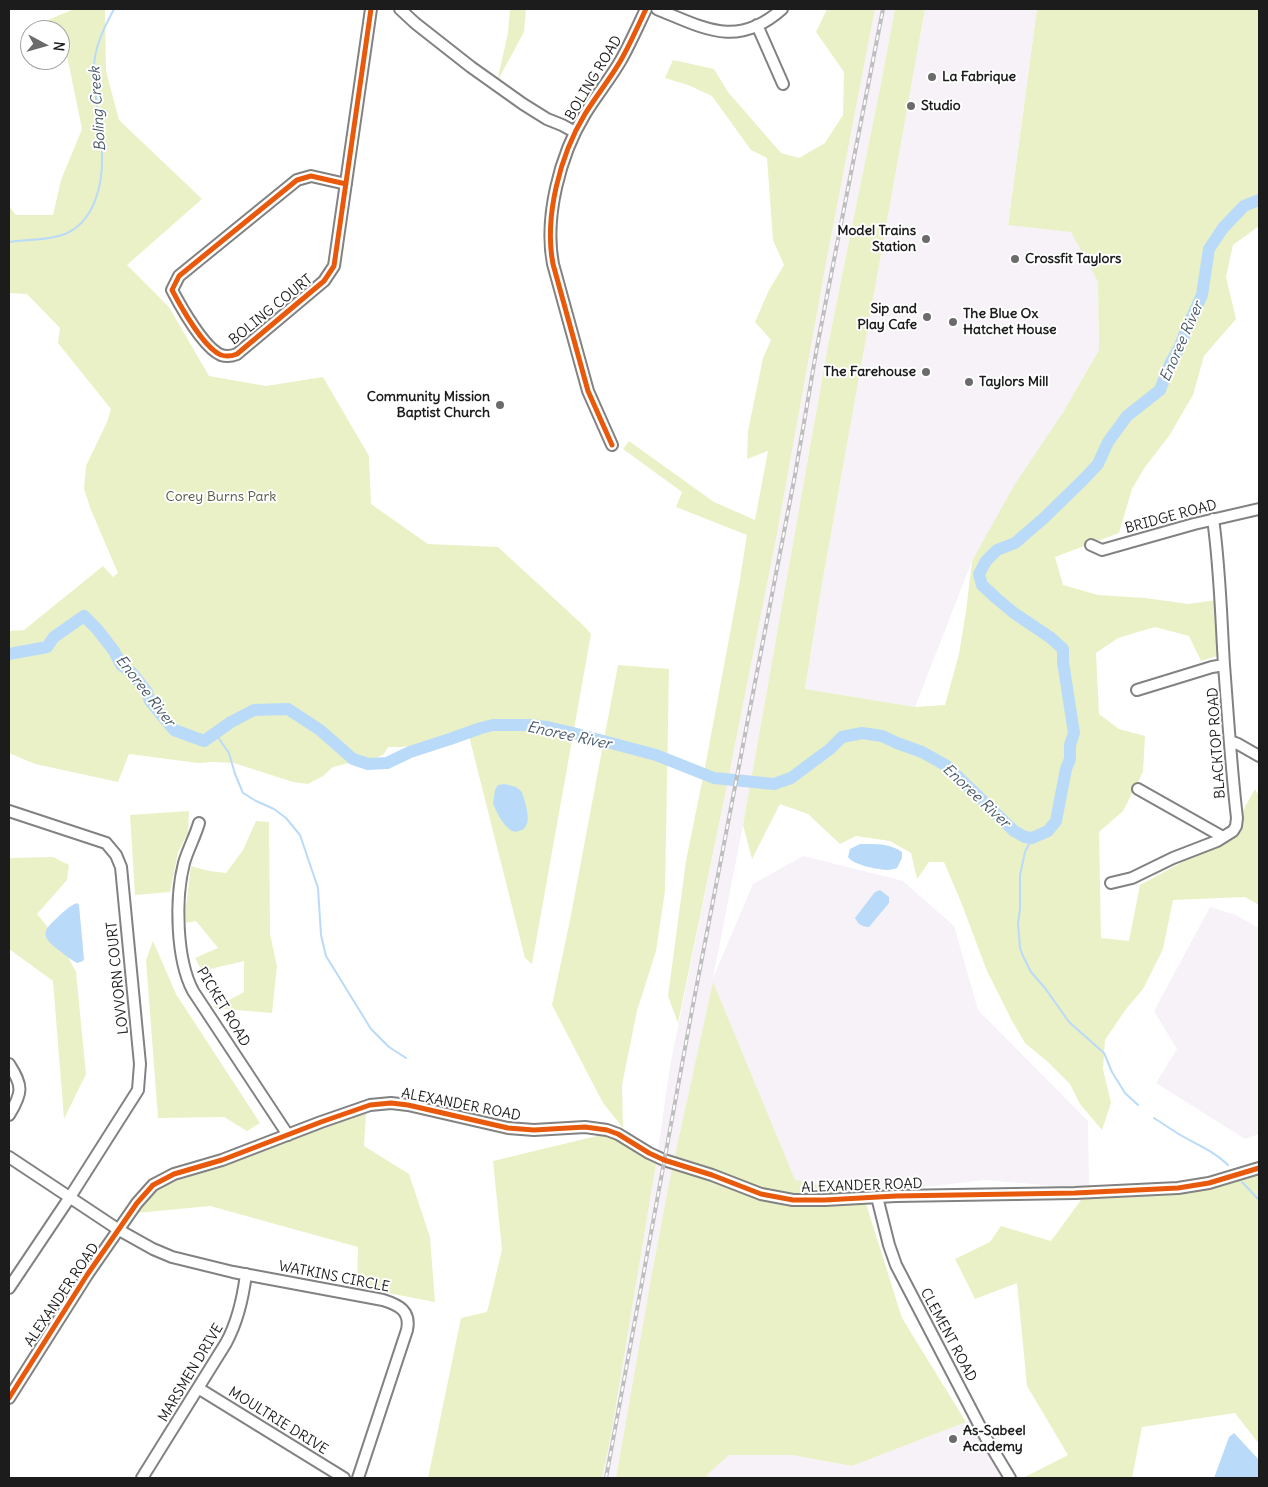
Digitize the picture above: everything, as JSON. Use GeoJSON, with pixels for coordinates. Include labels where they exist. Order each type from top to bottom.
{"type":"FeatureCollection","features":[{"type":"Feature","properties":{"kind":"street","name":"BOLING COURT"},"geometry":{"type":"LineString","coordinates":[[346,184],[311,176],[297,180],[179,276],[172,290],[180,306],[212,349],[226,356],[237,354],[327,278],[334,266],[336,259],[371,9]]}},
{"type":"Feature","properties":{"kind":"street","name":"BOLING ROAD"},"geometry":{"type":"LineString","coordinates":[[400,9],[457,56],[526,105],[547,119],[575,132],[620,61],[646,9]]}},
{"type":"Feature","properties":{"kind":"street"},"geometry":{"type":"LineString","coordinates":[[657,9],[715,31],[735,31],[758,26],[782,9]]}},
{"type":"Feature","properties":{"kind":"street"},"geometry":{"type":"LineString","coordinates":[[758,26],[783,84]]}},
{"type":"Feature","properties":{"kind":"street"},"geometry":{"type":"LineString","coordinates":[[575,132],[560,175],[551,216],[552,255],[588,391],[612,445]]}},
{"type":"Feature","properties":{"kind":"street","name":"BRIDGE ROAD"},"geometry":{"type":"LineString","coordinates":[[1091,546],[1102,550],[1213,519],[1259,509]]}},
{"type":"Feature","properties":{"kind":"street","name":"BLACKTOP ROAD"},"geometry":{"type":"LineString","coordinates":[[1110,884],[1132,878],[1172,858],[1217,841],[1233,831],[1236,826],[1237,818],[1213,519]]}},
{"type":"Feature","properties":{"kind":"street"},"geometry":{"type":"LineString","coordinates":[[1137,690],[1224,665]]}},
{"type":"Feature","properties":{"kind":"street"},"geometry":{"type":"LineString","coordinates":[[1230,741],[1259,756]]}},
{"type":"Feature","properties":{"kind":"street"},"geometry":{"type":"LineString","coordinates":[[1138,789],[1223,837]]}},
{"type":"Feature","properties":{"kind":"street","name":"LOVVORN COURT"},"geometry":{"type":"LineString","coordinates":[[9,812],[106,843],[116,855],[121,867],[140,1064],[138,1090],[9,1288]]}},
{"type":"Feature","properties":{"kind":"street","name":"PICKET ROAD"},"geometry":{"type":"LineString","coordinates":[[199,823],[185,860],[180,885],[180,932],[185,972],[193,991],[288,1135]]}},
{"type":"Feature","properties":{"kind":"street"},"geometry":{"type":"LineString","coordinates":[[9,1064],[19,1079],[20,1091],[16,1104],[9,1115]]}},
{"type":"Feature","properties":{"kind":"street","name":"ALEXANDER ROAD"},"geometry":{"type":"LineString","coordinates":[[9,1398],[82,1283],[146,1191],[161,1179],[174,1174],[222,1160],[370,1105],[381,1103],[400,1104],[508,1128],[534,1130],[585,1127],[607,1130],[618,1134],[657,1158],[771,1196],[793,1200],[1075,1193],[1178,1188],[1209,1183],[1259,1168]]}},
{"type":"Feature","properties":{"kind":"street","name":"WATKINS CIRCLE"},"geometry":{"type":"LineString","coordinates":[[9,1157],[119,1230],[172,1257],[205,1266],[396,1304],[404,1312],[408,1320],[407,1330],[358,1478]]}},
{"type":"Feature","properties":{"kind":"street","name":"CLEMENT ROAD"},"geometry":{"type":"LineString","coordinates":[[876,1197],[888,1245],[896,1265],[982,1429],[1010,1478]]}},
{"type":"Feature","properties":{"kind":"street","name":"MARSMEN DRIVE"},"geometry":{"type":"LineString","coordinates":[[142,1478],[233,1330],[240,1310],[246,1274]]}},
{"type":"Feature","properties":{"kind":"street","name":"MOULTRIE DRIVE"},"geometry":{"type":"LineString","coordinates":[[198,1388],[344,1478]]}},
{"type":"Feature","properties":{"kind":"shaded area"},"geometry":{"type":"Polygon","coordinates":[[[875,9],[895,9],[829,340],[743,825],[713,978],[753,884],[803,856],[903,881],[954,926],[978,1010],[1088,1121],[1089,1189],[985,1180],[863,1194],[795,1181],[713,983],[671,1173],[616,1478],[602,1478],[611,1435],[656,1164],[670,1066],[777,534],[875,9]]]}},
{"type":"Feature","properties":{"kind":"shaded area","name":"Taylors Mill"},"geometry":{"type":"Polygon","coordinates":[[[925,9],[1037,9],[1008,224],[1071,231],[1098,282],[1099,350],[972,561],[915,707],[805,689],[822,584],[925,9]]]}},
{"type":"Feature","properties":{"kind":"shaded area"},"geometry":{"type":"Polygon","coordinates":[[[1210,907],[1236,915],[1259,928],[1259,1134],[1245,1139],[1156,1083],[1177,1049],[1154,1011],[1210,907]]]}},
{"type":"Feature","properties":{"kind":"shaded area","name":"As-Sabeel Academy"},"geometry":{"type":"Polygon","coordinates":[[[970,1420],[1004,1478],[707,1478],[707,1475],[729,1455],[792,1455],[852,1466],[970,1420]]]}},
{"type":"Feature","properties":{"kind":"green space","name":"Corey Burns Park"},"geometry":{"type":"Polygon","coordinates":[[[74,9],[105,9],[106,71],[119,120],[202,199],[127,265],[169,307],[209,376],[266,386],[323,377],[369,456],[371,504],[428,544],[498,547],[591,634],[532,964],[525,958],[469,736],[402,747],[388,747],[384,754],[368,762],[349,763],[333,767],[323,776],[308,784],[293,782],[234,763],[198,763],[129,754],[118,782],[35,764],[9,753],[9,631],[24,630],[103,566],[113,577],[118,573],[84,489],[86,466],[107,422],[111,409],[58,343],[60,328],[27,294],[9,293],[9,206],[16,215],[53,215],[61,180],[82,129],[70,70],[70,20],[48,20],[74,9]]]}},
{"type":"Feature","properties":{"kind":"green space"},"geometry":{"type":"Polygon","coordinates":[[[510,9],[526,9],[524,32],[497,82],[508,33],[510,9]]]}},
{"type":"Feature","properties":{"kind":"green space"},"geometry":{"type":"Polygon","coordinates":[[[827,9],[875,9],[777,534],[678,1023],[668,996],[686,861],[747,535],[676,507],[682,492],[623,449],[629,441],[714,502],[755,520],[768,451],[747,459],[748,431],[763,358],[771,340],[755,322],[769,290],[784,265],[773,240],[767,158],[751,150],[712,96],[688,85],[665,78],[673,60],[714,69],[728,92],[781,153],[799,158],[825,143],[843,115],[844,72],[816,32],[827,9]]]}},
{"type":"Feature","properties":{"kind":"green space"},"geometry":{"type":"Polygon","coordinates":[[[895,9],[925,9],[822,584],[805,689],[915,707],[945,705],[959,654],[972,561],[1015,484],[1062,414],[1099,350],[1098,282],[1071,232],[1008,225],[1037,9],[1259,9],[1259,226],[1233,245],[1226,277],[1236,319],[1204,356],[1193,395],[1169,436],[1145,467],[1132,489],[1119,533],[1055,557],[1063,585],[1098,595],[1146,598],[1188,604],[1217,600],[1224,654],[1201,661],[1189,636],[1155,627],[1118,638],[1096,653],[1099,714],[1119,729],[1145,736],[1143,772],[1123,811],[1099,832],[1101,938],[1129,941],[1140,885],[1232,835],[1238,819],[1255,789],[1259,796],[1259,905],[1245,897],[1173,900],[1163,949],[1143,989],[1126,1009],[1105,1040],[1103,1069],[1111,1103],[1102,1130],[1080,1104],[1070,1084],[1025,1043],[987,971],[944,862],[929,862],[917,879],[911,853],[890,841],[856,836],[840,844],[808,814],[780,804],[752,859],[743,825],[829,340],[895,9]]]}},
{"type":"Feature","properties":{"kind":"green space"},"geometry":{"type":"Polygon","coordinates":[[[618,665],[669,669],[665,891],[656,951],[637,1011],[622,1085],[623,1128],[603,1103],[552,1005],[618,665]]]}},
{"type":"Feature","properties":{"kind":"green space"},"geometry":{"type":"Polygon","coordinates":[[[189,811],[188,833],[178,852],[170,892],[135,895],[130,815],[189,811]]]}},
{"type":"Feature","properties":{"kind":"green space"},"geometry":{"type":"Polygon","coordinates":[[[256,821],[269,822],[270,934],[277,966],[272,1013],[214,1008],[244,992],[244,961],[202,971],[195,958],[218,948],[196,921],[184,923],[191,866],[226,873],[243,850],[256,821]]]}},
{"type":"Feature","properties":{"kind":"green space"},"geometry":{"type":"Polygon","coordinates":[[[53,857],[69,865],[67,880],[37,914],[60,942],[76,972],[86,1074],[64,1119],[53,981],[9,949],[9,858],[53,857]]]}},
{"type":"Feature","properties":{"kind":"green space"},"geometry":{"type":"Polygon","coordinates":[[[153,941],[176,994],[260,1123],[247,1131],[224,1117],[158,1118],[146,960],[153,941]]]}},
{"type":"Feature","properties":{"kind":"green space"},"geometry":{"type":"Polygon","coordinates":[[[713,982],[795,1180],[863,1194],[902,1318],[966,1422],[852,1466],[792,1455],[729,1455],[707,1475],[707,1478],[616,1478],[671,1173],[713,982]]]}},
{"type":"Feature","properties":{"kind":"green space"},"geometry":{"type":"Polygon","coordinates":[[[366,1113],[364,1146],[409,1174],[430,1237],[435,1302],[357,1287],[358,1247],[210,1206],[126,1214],[157,1188],[366,1113]]]}},
{"type":"Feature","properties":{"kind":"green space"},"geometry":{"type":"Polygon","coordinates":[[[605,1134],[656,1164],[611,1435],[602,1478],[428,1478],[461,1318],[487,1312],[502,1250],[493,1161],[605,1134]]]}},
{"type":"Feature","properties":{"kind":"green space"},"geometry":{"type":"Polygon","coordinates":[[[1259,1174],[1259,1444],[1235,1413],[1142,1427],[1132,1478],[1023,1478],[1068,1455],[1027,1386],[1017,1283],[975,1299],[955,1259],[990,1242],[1001,1226],[1051,1241],[1089,1189],[1144,1195],[1197,1188],[1259,1174]]]}},
{"type":"Feature","properties":{"kind":"water"},"geometry":{"type":"Polygon","coordinates":[[[505,784],[516,787],[522,792],[525,802],[528,814],[527,825],[518,832],[512,831],[506,826],[493,804],[495,790],[498,785],[505,784]]]}},
{"type":"Feature","properties":{"kind":"water"},"geometry":{"type":"Polygon","coordinates":[[[860,844],[892,847],[902,852],[902,858],[897,868],[890,870],[877,869],[860,864],[848,857],[850,849],[860,844]]]}},
{"type":"Feature","properties":{"kind":"water"},"geometry":{"type":"Polygon","coordinates":[[[880,890],[889,897],[889,903],[869,927],[862,926],[855,918],[875,892],[880,890]]]}},
{"type":"Feature","properties":{"kind":"water"},"geometry":{"type":"Polygon","coordinates":[[[77,903],[79,905],[84,959],[77,963],[50,943],[46,932],[51,923],[66,909],[77,903]]]}},
{"type":"Feature","properties":{"kind":"water"},"geometry":{"type":"Polygon","coordinates":[[[1234,1433],[1259,1460],[1258,1478],[1214,1478],[1229,1437],[1234,1433]]]}},
{"type":"Feature","properties":{"kind":"waterway","name":"Boling Creek"},"geometry":{"type":"LineString","coordinates":[[9,242],[45,239],[65,234],[83,221],[95,201],[101,179],[102,156],[94,66],[101,36],[114,9]]}},
{"type":"Feature","properties":{"kind":"waterway","name":"Enoree River"},"geometry":{"type":"LineString","coordinates":[[9,654],[47,647],[54,637],[84,616],[114,651],[121,665],[132,673],[147,692],[150,701],[174,730],[204,741],[231,722],[254,710],[288,709],[320,730],[353,759],[368,764],[387,763],[410,752],[493,725],[531,725],[573,733],[656,755],[714,778],[774,784],[791,778],[830,749],[842,737],[862,733],[882,736],[922,752],[947,766],[1014,831],[1025,837],[1032,838],[1048,831],[1056,821],[1066,769],[1070,759],[1070,745],[1074,733],[1063,662],[1063,649],[996,598],[982,585],[979,574],[986,561],[997,550],[1015,543],[1084,479],[1098,464],[1108,442],[1127,416],[1160,390],[1202,295],[1209,249],[1223,228],[1244,206],[1259,200]]}},
{"type":"Feature","properties":{"kind":"waterway"},"geometry":{"type":"LineString","coordinates":[[215,733],[229,753],[243,793],[274,809],[286,818],[300,835],[318,888],[321,935],[326,956],[371,1029],[389,1047],[406,1058]]}},
{"type":"Feature","properties":{"kind":"waterway"},"geometry":{"type":"LineString","coordinates":[[1032,838],[1025,852],[1020,875],[1018,923],[1020,948],[1023,956],[1031,972],[1069,1022],[1104,1053],[1112,1072],[1125,1093],[1138,1105]]}},
{"type":"Feature","properties":{"kind":"waterway"},"geometry":{"type":"LineString","coordinates":[[1154,1118],[1210,1151],[1228,1165]]}},
{"type":"Feature","properties":{"kind":"waterway"},"geometry":{"type":"LineString","coordinates":[[1242,1182],[1259,1200]]}},
{"type":"Feature","properties":{"kind":"railway"},"geometry":{"type":"LineString","coordinates":[[606,1478],[692,1010],[795,475],[817,347],[883,9]]}},
{"type":"Feature","properties":{"kind":"cycle path"},"geometry":{"type":"LineString","coordinates":[[346,184],[311,176],[297,180],[179,276],[172,290],[193,326],[214,351],[225,356],[237,354],[324,281],[334,266],[371,9]]}},
{"type":"Feature","properties":{"kind":"cycle path"},"geometry":{"type":"LineString","coordinates":[[612,445],[588,391],[553,264],[551,226],[556,187],[568,148],[585,114],[621,60],[646,9]]}},
{"type":"Feature","properties":{"kind":"cycle path"},"geometry":{"type":"LineString","coordinates":[[9,1398],[87,1275],[137,1203],[153,1185],[174,1174],[222,1160],[370,1105],[391,1103],[408,1105],[508,1128],[534,1130],[585,1127],[607,1130],[618,1134],[664,1160],[712,1175],[761,1194],[793,1200],[1075,1193],[1178,1188],[1209,1183],[1259,1168]]}},
{"type":"Feature","properties":{"kind":"place","name":"La Fabrique"},"geometry":{"type":"Point","coordinates":[932,77]}},
{"type":"Feature","properties":{"kind":"place","name":"Studio"},"geometry":{"type":"Point","coordinates":[911,106]}},
{"type":"Feature","properties":{"kind":"place","name":"Model Trains Station"},"geometry":{"type":"Point","coordinates":[926,239]}},
{"type":"Feature","properties":{"kind":"place","name":"Crossfit Taylors"},"geometry":{"type":"Point","coordinates":[1015,259]}},
{"type":"Feature","properties":{"kind":"place","name":"Sip and Play Cafe"},"geometry":{"type":"Point","coordinates":[927,317]}},
{"type":"Feature","properties":{"kind":"place","name":"The Blue Ox Hatchet House"},"geometry":{"type":"Point","coordinates":[953,322]}},
{"type":"Feature","properties":{"kind":"place","name":"The Farehouse"},"geometry":{"type":"Point","coordinates":[926,372]}},
{"type":"Feature","properties":{"kind":"place","name":"Taylors Mill"},"geometry":{"type":"Point","coordinates":[969,382]}},
{"type":"Feature","properties":{"kind":"place","name":"Community Mission Baptist Church"},"geometry":{"type":"Point","coordinates":[500,405]}},
{"type":"Feature","properties":{"kind":"place","name":"As-Sabeel Academy"},"geometry":{"type":"Point","coordinates":[953,1439]}}]}
